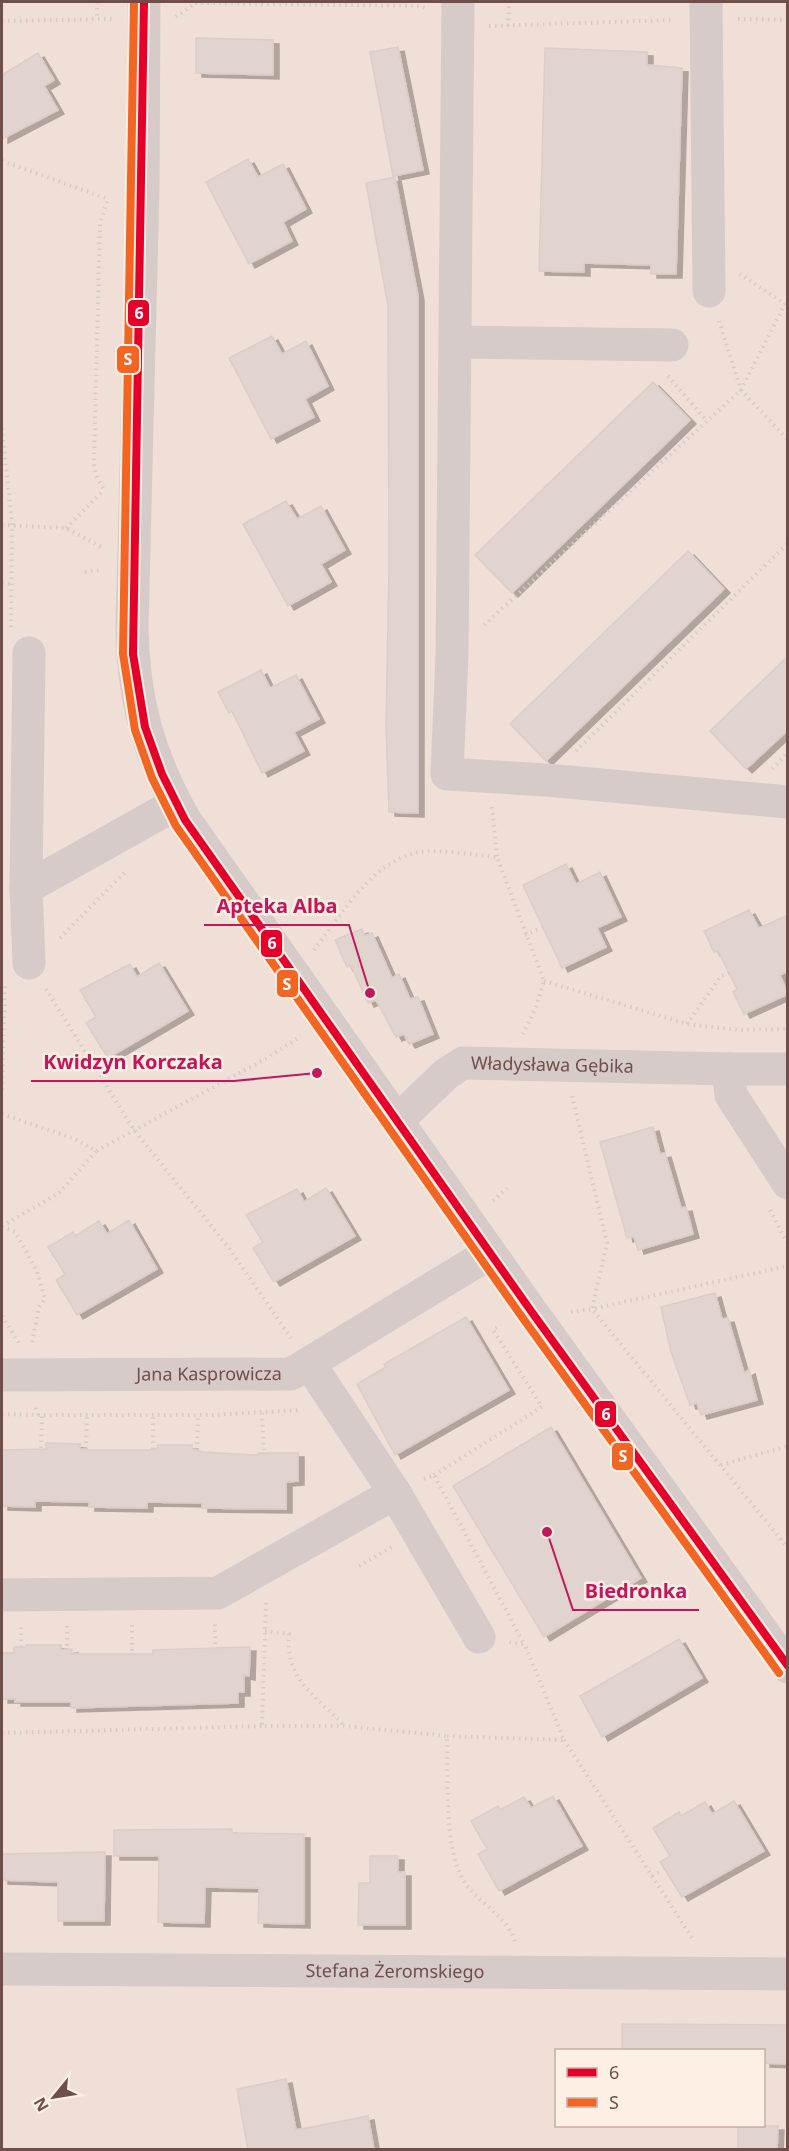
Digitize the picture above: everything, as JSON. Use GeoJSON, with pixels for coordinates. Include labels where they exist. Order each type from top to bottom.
{"type":"FeatureCollection","features":[{"type":"Feature","properties":{"kind":"street"},"geometry":{"type":"LineString","coordinates":[[144,2],[133,661],[144,728],[176,804],[490,1253],[788,1668]]}},
{"type":"Feature","properties":{"kind":"street"},"geometry":{"type":"LineString","coordinates":[[458,2],[452,654],[447,774],[546,780],[788,802]]}},
{"type":"Feature","properties":{"kind":"street"},"geometry":{"type":"LineString","coordinates":[[706,2],[710,291]]}},
{"type":"Feature","properties":{"kind":"street"},"geometry":{"type":"LineString","coordinates":[[455,342],[672,345]]}},
{"type":"Feature","properties":{"kind":"street"},"geometry":{"type":"LineString","coordinates":[[29,653],[26,888],[42,963]]}},
{"type":"Feature","properties":{"kind":"street"},"geometry":{"type":"LineString","coordinates":[[26,888],[176,804]]}},
{"type":"Feature","properties":{"kind":"street","name":"Władysława Gębika"},"geometry":{"type":"LineString","coordinates":[[398,1120],[446,1074],[463,1063],[788,1069]]}},
{"type":"Feature","properties":{"kind":"street"},"geometry":{"type":"LineString","coordinates":[[728,1069],[731,1095],[777,1194]]}},
{"type":"Feature","properties":{"kind":"street","name":"Jana Kasprowicza"},"geometry":{"type":"LineString","coordinates":[[2,1375],[291,1374],[490,1253]]}},
{"type":"Feature","properties":{"kind":"street"},"geometry":{"type":"LineString","coordinates":[[309,1363],[395,1493],[479,1637]]}},
{"type":"Feature","properties":{"kind":"street"},"geometry":{"type":"LineString","coordinates":[[2,1595],[218,1593],[395,1493]]}},
{"type":"Feature","properties":{"kind":"street","name":"Stefana Żeromskiego"},"geometry":{"type":"LineString","coordinates":[[2,1969],[788,1974]]}},
{"type":"Feature","properties":{"kind":"path"},"geometry":{"type":"LineString","coordinates":[[2,21],[97,19],[97,2]]}},
{"type":"Feature","properties":{"kind":"path"},"geometry":{"type":"LineString","coordinates":[[508,26],[509,2]]}},
{"type":"Feature","properties":{"kind":"path"},"geometry":{"type":"LineString","coordinates":[[2,161],[108,199]]}},
{"type":"Feature","properties":{"kind":"path"},"geometry":{"type":"LineString","coordinates":[[108,496],[96,475],[93,463],[100,224],[112,193]]}},
{"type":"Feature","properties":{"kind":"path"},"geometry":{"type":"LineString","coordinates":[[452,654],[741,390],[786,304],[740,273],[709,248]]}},
{"type":"Feature","properties":{"kind":"path"},"geometry":{"type":"LineString","coordinates":[[710,291],[741,390],[788,440]]}},
{"type":"Feature","properties":{"kind":"path"},"geometry":{"type":"LineString","coordinates":[[672,345],[667,375],[707,421]]}},
{"type":"Feature","properties":{"kind":"path"},"geometry":{"type":"LineString","coordinates":[[2,428],[12,524],[11,610]]}},
{"type":"Feature","properties":{"kind":"path"},"geometry":{"type":"LineString","coordinates":[[66,528],[104,490]]}},
{"type":"Feature","properties":{"kind":"path"},"geometry":{"type":"LineString","coordinates":[[2,525],[66,528],[109,551],[109,541]]}},
{"type":"Feature","properties":{"kind":"path"},"geometry":{"type":"LineString","coordinates":[[546,780],[788,543]]}},
{"type":"Feature","properties":{"kind":"path"},"geometry":{"type":"LineString","coordinates":[[85,572],[108,567]]}},
{"type":"Feature","properties":{"kind":"path"},"geometry":{"type":"LineString","coordinates":[[2,584],[11,584]]}},
{"type":"Feature","properties":{"kind":"path"},"geometry":{"type":"LineString","coordinates":[[492,806],[497,857],[544,981],[536,1007],[520,1038]]}},
{"type":"Feature","properties":{"kind":"path"},"geometry":{"type":"LineString","coordinates":[[294,974],[370,880],[387,864],[419,852],[497,857]]}},
{"type":"Feature","properties":{"kind":"path"},"geometry":{"type":"LineString","coordinates":[[131,866],[42,963],[46,988],[134,1130],[229,1248],[309,1363]]}},
{"type":"Feature","properties":{"kind":"path"},"geometry":{"type":"LineString","coordinates":[[525,935],[546,926]]}},
{"type":"Feature","properties":{"kind":"path"},"geometry":{"type":"LineString","coordinates":[[687,1024],[721,976],[729,973]]}},
{"type":"Feature","properties":{"kind":"path"},"geometry":{"type":"LineString","coordinates":[[544,981],[687,1024],[739,1030],[788,1029]]}},
{"type":"Feature","properties":{"kind":"path"},"geometry":{"type":"LineString","coordinates":[[2,1227],[59,1193],[96,1151],[267,1058],[326,1019]]}},
{"type":"Feature","properties":{"kind":"path"},"geometry":{"type":"LineString","coordinates":[[569,1085],[607,1243],[592,1309]]}},
{"type":"Feature","properties":{"kind":"path"},"geometry":{"type":"LineString","coordinates":[[2,1114],[75,1139],[96,1151]]}},
{"type":"Feature","properties":{"kind":"path"},"geometry":{"type":"LineString","coordinates":[[777,1194],[788,1244]]}},
{"type":"Feature","properties":{"kind":"path"},"geometry":{"type":"LineString","coordinates":[[2,1227],[15,1232],[37,1271],[45,1299],[39,1307],[36,1326]]}},
{"type":"Feature","properties":{"kind":"path"},"geometry":{"type":"LineString","coordinates":[[592,1309],[788,1266]]}},
{"type":"Feature","properties":{"kind":"path"},"geometry":{"type":"LineString","coordinates":[[592,1309],[788,1548]]}},
{"type":"Feature","properties":{"kind":"path"},"geometry":{"type":"LineString","coordinates":[[395,1493],[434,1475],[542,1407],[501,1341]]}},
{"type":"Feature","properties":{"kind":"path"},"geometry":{"type":"LineString","coordinates":[[41,1448],[40,1414],[198,1415],[311,1409]]}},
{"type":"Feature","properties":{"kind":"path"},"geometry":{"type":"LineString","coordinates":[[262,1413],[264,1450]]}},
{"type":"Feature","properties":{"kind":"path"},"geometry":{"type":"LineString","coordinates":[[86,1449],[87,1415]]}},
{"type":"Feature","properties":{"kind":"path"},"geometry":{"type":"LineString","coordinates":[[153,1415],[153,1449]]}},
{"type":"Feature","properties":{"kind":"path"},"geometry":{"type":"LineString","coordinates":[[197,1450],[198,1415]]}},
{"type":"Feature","properties":{"kind":"path"},"geometry":{"type":"LineString","coordinates":[[721,1465],[788,1446]]}},
{"type":"Feature","properties":{"kind":"path"},"geometry":{"type":"LineString","coordinates":[[434,1475],[525,1645],[564,1740],[715,1974]]}},
{"type":"Feature","properties":{"kind":"path"},"geometry":{"type":"LineString","coordinates":[[359,1566],[394,1544]]}},
{"type":"Feature","properties":{"kind":"path"},"geometry":{"type":"LineString","coordinates":[[262,1726],[265,1631],[272,1561]]}},
{"type":"Feature","properties":{"kind":"path"},"geometry":{"type":"LineString","coordinates":[[132,1619],[132,1654]]}},
{"type":"Feature","properties":{"kind":"path"},"geometry":{"type":"LineString","coordinates":[[265,1631],[289,1634],[289,1661],[314,1699],[329,1709],[344,1726]]}},
{"type":"Feature","properties":{"kind":"path"},"geometry":{"type":"LineString","coordinates":[[479,1637],[525,1645]]}},
{"type":"Feature","properties":{"kind":"path"},"geometry":{"type":"LineString","coordinates":[[2,1733],[344,1726],[447,1736],[564,1740]]}},
{"type":"Feature","properties":{"kind":"path"},"geometry":{"type":"LineString","coordinates":[[447,1736],[452,1843],[462,1879],[515,1938],[516,1972]]}},
{"type":"Feature","properties":{"kind":"path"},"geometry":{"type":"LineString","coordinates":[[652,1876],[661,1871]]}},
{"type":"Feature","properties":{"kind":"shaded area"},"geometry":{"type":"Polygon","coordinates":[[[2,2],[787,2],[787,2149],[2,2150],[2,2]]]}},
{"type":"Feature","properties":{"kind":"building"},"geometry":{"type":"Polygon","coordinates":[[[196,38],[273,40],[273,75],[196,73],[196,38]]]}},
{"type":"Feature","properties":{"kind":"building"},"geometry":{"type":"Polygon","coordinates":[[[398,47],[423,170],[393,176],[370,52],[398,47]]]}},
{"type":"Feature","properties":{"kind":"building"},"geometry":{"type":"Polygon","coordinates":[[[545,48],[647,52],[647,65],[682,68],[676,274],[651,274],[651,265],[584,263],[584,272],[539,271],[545,48]]]}},
{"type":"Feature","properties":{"kind":"building"},"geometry":{"type":"Polygon","coordinates":[[[38,53],[54,80],[44,86],[58,110],[2,139],[2,75],[38,53]]]}},
{"type":"Feature","properties":{"kind":"building"},"geometry":{"type":"Polygon","coordinates":[[[248,159],[258,177],[283,164],[306,209],[283,222],[292,241],[249,264],[206,182],[248,159]]]}},
{"type":"Feature","properties":{"kind":"building"},"geometry":{"type":"Polygon","coordinates":[[[395,177],[418,296],[418,813],[389,812],[386,727],[389,563],[388,306],[366,183],[395,177]]]}},
{"type":"Feature","properties":{"kind":"building"},"geometry":{"type":"Polygon","coordinates":[[[272,336],[282,354],[306,341],[328,386],[305,399],[314,417],[271,439],[229,358],[272,336]]]}},
{"type":"Feature","properties":{"kind":"building"},"geometry":{"type":"Polygon","coordinates":[[[653,382],[690,420],[512,593],[475,555],[653,382]]]}},
{"type":"Feature","properties":{"kind":"building"},"geometry":{"type":"Polygon","coordinates":[[[286,501],[297,519],[321,506],[345,550],[321,564],[331,582],[288,606],[243,524],[286,501]]]}},
{"type":"Feature","properties":{"kind":"building"},"geometry":{"type":"Polygon","coordinates":[[[688,551],[724,589],[546,761],[510,724],[688,551]]]}},
{"type":"Feature","properties":{"kind":"building"},"geometry":{"type":"Polygon","coordinates":[[[788,656],[788,730],[746,769],[710,731],[788,656]]]}},
{"type":"Feature","properties":{"kind":"building"},"geometry":{"type":"Polygon","coordinates":[[[261,670],[270,688],[296,675],[319,719],[294,732],[304,751],[262,773],[232,711],[229,713],[218,692],[261,670]]]}},
{"type":"Feature","properties":{"kind":"building"},"geometry":{"type":"Polygon","coordinates":[[[566,864],[576,884],[600,872],[621,917],[597,928],[606,947],[562,968],[523,885],[566,864]]]}},
{"type":"Feature","properties":{"kind":"building"},"geometry":{"type":"Polygon","coordinates":[[[749,910],[759,928],[788,915],[788,971],[780,975],[788,994],[744,1014],[733,992],[737,989],[718,951],[714,952],[704,931],[749,910]]]}},
{"type":"Feature","properties":{"kind":"building"},"geometry":{"type":"Polygon","coordinates":[[[362,929],[364,936],[372,933],[392,978],[399,974],[410,999],[418,997],[433,1034],[409,1044],[404,1034],[396,1037],[376,1000],[368,1003],[351,965],[347,967],[335,940],[362,929]]]}},
{"type":"Feature","properties":{"kind":"building"},"geometry":{"type":"Polygon","coordinates":[[[159,963],[188,1011],[108,1058],[86,1023],[96,1017],[80,990],[130,964],[137,977],[159,963]]]}},
{"type":"Feature","properties":{"kind":"building"},"geometry":{"type":"Polygon","coordinates":[[[653,1127],[660,1154],[665,1153],[681,1208],[686,1207],[693,1234],[638,1250],[634,1237],[627,1238],[600,1142],[653,1127]]]}},
{"type":"Feature","properties":{"kind":"building"},"geometry":{"type":"Polygon","coordinates":[[[326,1188],[355,1236],[274,1282],[253,1248],[263,1242],[246,1215],[297,1189],[304,1202],[326,1188]]]}},
{"type":"Feature","properties":{"kind":"building"},"geometry":{"type":"Polygon","coordinates":[[[129,1220],[157,1269],[77,1315],[56,1280],[65,1274],[48,1247],[73,1232],[75,1236],[99,1221],[107,1234],[129,1220]]]}},
{"type":"Feature","properties":{"kind":"building"},"geometry":{"type":"Polygon","coordinates":[[[715,1293],[722,1319],[728,1318],[744,1373],[749,1370],[757,1400],[701,1415],[697,1403],[690,1405],[671,1352],[661,1307],[715,1293]]]}},
{"type":"Feature","properties":{"kind":"building"},"geometry":{"type":"Polygon","coordinates":[[[466,1317],[509,1390],[395,1455],[357,1384],[386,1367],[384,1364],[466,1317]]]}},
{"type":"Feature","properties":{"kind":"building"},"geometry":{"type":"Polygon","coordinates":[[[551,1427],[641,1578],[544,1637],[453,1486],[551,1427]]]}},
{"type":"Feature","properties":{"kind":"building"},"geometry":{"type":"Polygon","coordinates":[[[46,1443],[80,1444],[80,1449],[90,1450],[147,1450],[157,1449],[158,1445],[192,1445],[192,1449],[202,1452],[258,1455],[258,1453],[298,1453],[298,1481],[286,1482],[286,1509],[202,1508],[202,1503],[147,1502],[147,1508],[89,1507],[89,1502],[35,1501],[35,1507],[2,1506],[2,1450],[46,1449],[46,1443]]]}},
{"type":"Feature","properties":{"kind":"building"},"geometry":{"type":"Polygon","coordinates":[[[679,1639],[702,1678],[602,1737],[580,1696],[679,1639]]]}},
{"type":"Feature","properties":{"kind":"building"},"geometry":{"type":"Polygon","coordinates":[[[26,1645],[61,1645],[61,1650],[72,1649],[71,1654],[153,1654],[153,1650],[250,1647],[249,1676],[244,1675],[244,1692],[238,1692],[238,1703],[71,1708],[71,1702],[15,1702],[15,1699],[2,1699],[2,1653],[14,1653],[14,1647],[26,1647],[26,1645]]]}},
{"type":"Feature","properties":{"kind":"building"},"geometry":{"type":"Polygon","coordinates":[[[553,1796],[582,1846],[499,1891],[478,1854],[487,1849],[471,1821],[498,1806],[500,1810],[524,1797],[531,1808],[553,1796]]]}},
{"type":"Feature","properties":{"kind":"building"},"geometry":{"type":"Polygon","coordinates":[[[734,1801],[764,1851],[682,1897],[660,1862],[670,1856],[653,1828],[679,1812],[681,1816],[705,1802],[712,1814],[734,1801]]]}},
{"type":"Feature","properties":{"kind":"building"},"geometry":{"type":"Polygon","coordinates":[[[232,1829],[232,1833],[304,1834],[304,1924],[258,1923],[259,1888],[205,1887],[204,1923],[158,1922],[159,1856],[114,1856],[114,1830],[232,1829]]]}},
{"type":"Feature","properties":{"kind":"building"},"geometry":{"type":"Polygon","coordinates":[[[105,1852],[104,1921],[58,1921],[58,1882],[2,1880],[2,1854],[105,1852]]]}},
{"type":"Feature","properties":{"kind":"building"},"geometry":{"type":"Polygon","coordinates":[[[370,1856],[398,1856],[398,1872],[405,1872],[405,1925],[358,1925],[359,1883],[370,1883],[370,1856]]]}},
{"type":"Feature","properties":{"kind":"building"},"geometry":{"type":"Polygon","coordinates":[[[622,2024],[788,2025],[788,2064],[765,2063],[765,2049],[622,2049],[622,2024]]]}},
{"type":"Feature","properties":{"kind":"building"},"geometry":{"type":"Polygon","coordinates":[[[286,2079],[296,2130],[368,2116],[374,2150],[248,2150],[237,2089],[286,2079]]]}},
{"type":"Feature","properties":{"kind":"building"},"geometry":{"type":"Polygon","coordinates":[[[778,2126],[777,2150],[738,2150],[738,2127],[778,2126]]]}},
{"type":"Feature","properties":{"kind":"transit line","name":"S"},"geometry":{"type":"LineString","coordinates":[[134,2],[123,654],[135,730],[152,778],[176,826],[522,1317],[779,1673]]}},
{"type":"Feature","properties":{"kind":"transit line","name":"6"},"geometry":{"type":"LineString","coordinates":[[144,2],[133,654],[145,727],[162,774],[185,820],[531,1311],[788,1666]]}},
{"type":"Feature","properties":{"kind":"place","name":"Apteka Alba"},"geometry":{"type":"Point","coordinates":[370,993]}},
{"type":"Feature","properties":{"kind":"place","name":"Kwidzyn Korczaka"},"geometry":{"type":"Point","coordinates":[317,1073]}},
{"type":"Feature","properties":{"kind":"place","name":"Biedronka"},"geometry":{"type":"Point","coordinates":[547,1532]}}]}
